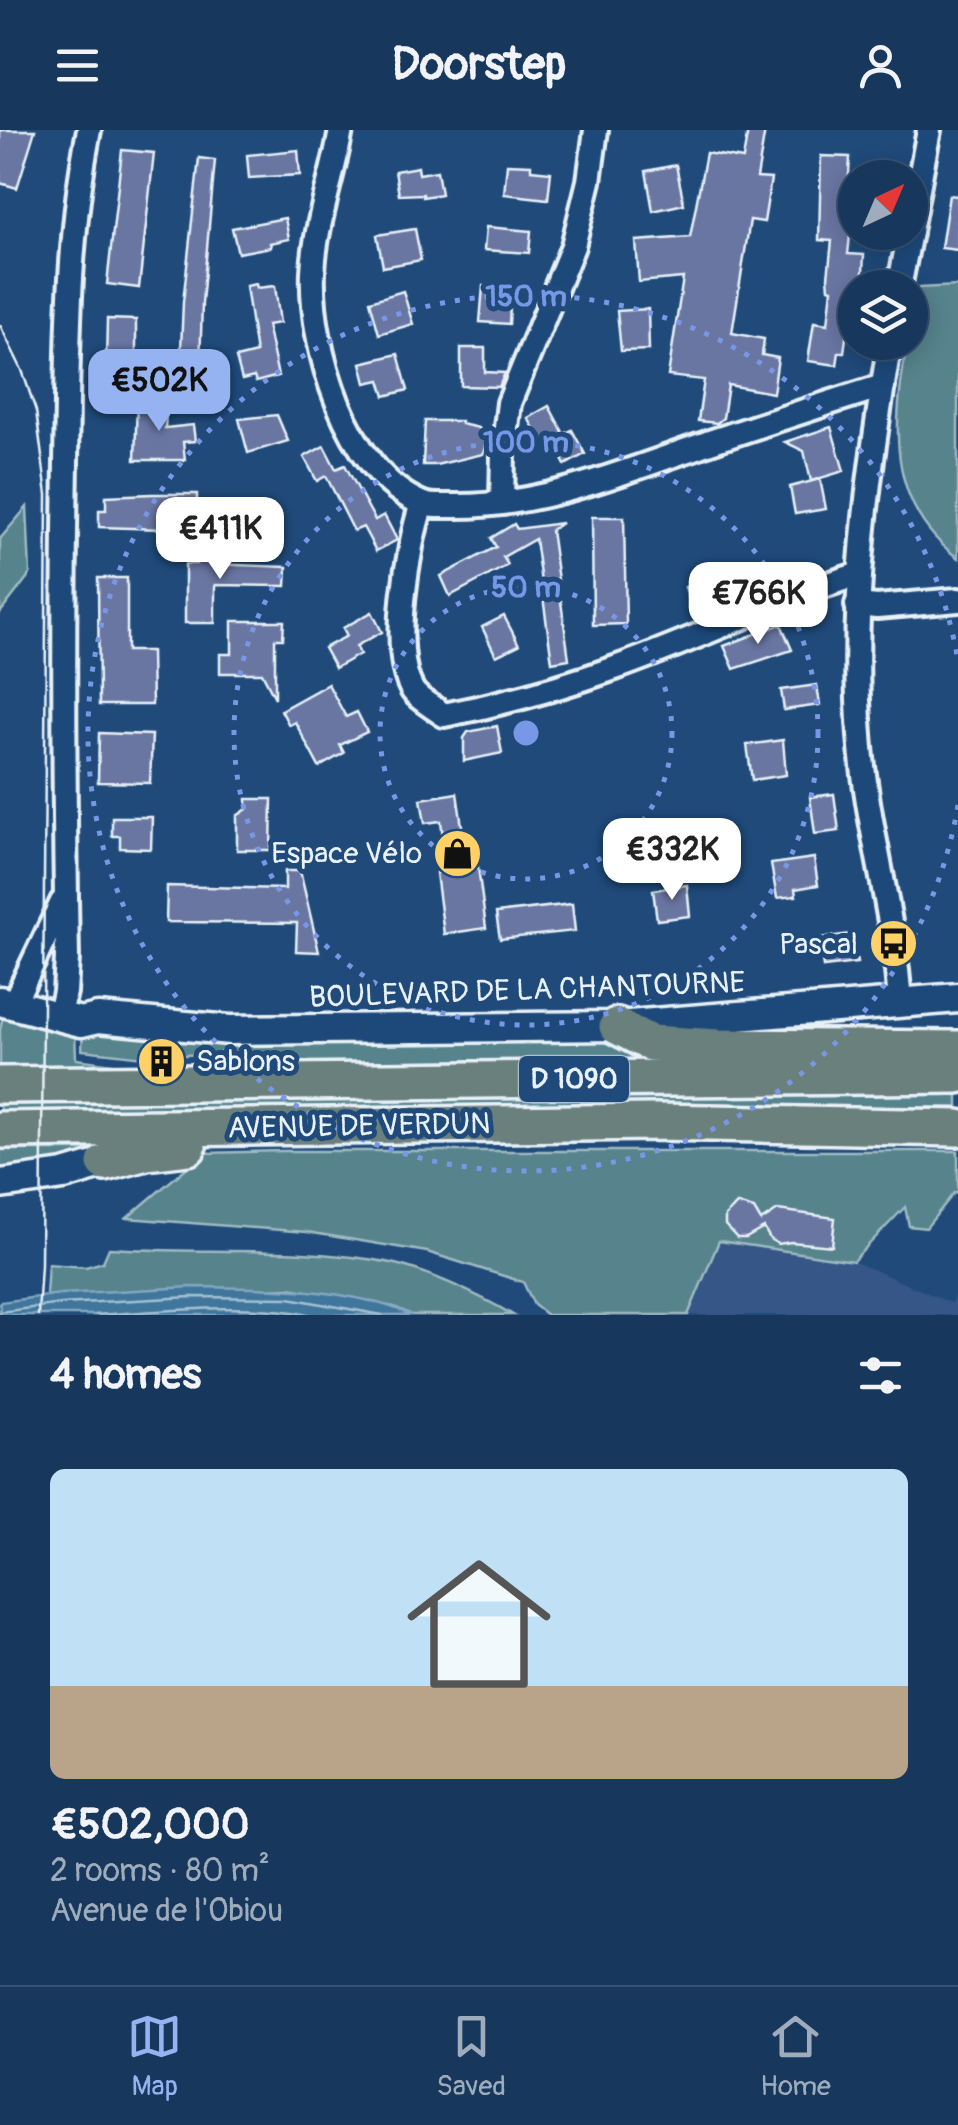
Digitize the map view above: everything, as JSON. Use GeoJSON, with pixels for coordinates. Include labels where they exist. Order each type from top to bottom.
{"type":"FeatureCollection","features":[{"type":"Feature","properties":{"kind":"main road"},"geometry":{"type":"LineString","coordinates":[[617,1026],[650,1042],[684,1045],[958,1049]]}},
{"type":"Feature","properties":{"kind":"main road","name":"AVENUE DE VERDUN"},"geometry":{"type":"LineString","coordinates":[[0,1085],[958,1075]]}},
{"type":"Feature","properties":{"kind":"main road","name":"AVENUE DE VERDUN"},"geometry":{"type":"LineString","coordinates":[[0,1130],[656,1122],[950,1126]]}},
{"type":"Feature","properties":{"kind":"main road"},"geometry":{"type":"LineString","coordinates":[[105,1164],[146,1152],[348,1127]]}},
{"type":"Feature","properties":{"kind":"street"},"geometry":{"type":"LineString","coordinates":[[61,1011],[67,958],[62,668],[68,285],[76,194],[89,130]]}},
{"type":"Feature","properties":{"kind":"street"},"geometry":{"type":"LineString","coordinates":[[341,130],[313,272],[316,328],[338,408],[380,472],[422,504],[481,507],[606,478],[882,386]]}},
{"type":"Feature","properties":{"kind":"street"},"geometry":{"type":"LineString","coordinates":[[502,503],[503,452],[510,403],[573,246],[596,130]]}},
{"type":"Feature","properties":{"kind":"street"},"geometry":{"type":"LineString","coordinates":[[923,160],[929,130]]}},
{"type":"Feature","properties":{"kind":"street"},"geometry":{"type":"LineString","coordinates":[[887,360],[857,605],[860,739],[900,1005]]}},
{"type":"Feature","properties":{"kind":"street"},"geometry":{"type":"LineString","coordinates":[[422,504],[413,530],[403,626],[404,664],[414,692],[444,715],[492,706],[616,668],[860,574]]}},
{"type":"Feature","properties":{"kind":"street"},"geometry":{"type":"LineString","coordinates":[[857,605],[877,608],[958,600]]}},
{"type":"Feature","properties":{"kind":"street"},"geometry":{"type":"LineString","coordinates":[[9,996],[66,894]]}},
{"type":"Feature","properties":{"kind":"street","name":"BOULEVARD DE LA CHANTOURNE"},"geometry":{"type":"LineString","coordinates":[[9,996],[61,1011],[81,1022],[98,1018],[230,1030],[617,1026],[958,998]]}},
{"type":"Feature","properties":{"kind":"street"},"geometry":{"type":"LineString","coordinates":[[5,1184],[105,1164]]}},
{"type":"Feature","properties":{"kind":"shaded area"},"geometry":{"type":"Polygon","coordinates":[[[719,1241],[853,1261],[951,1303],[958,1288],[958,1315],[688,1315],[719,1241]]]}},
{"type":"Feature","properties":{"kind":"green space"},"geometry":{"type":"Polygon","coordinates":[[[958,286],[958,558],[929,531],[911,500],[901,467],[898,432],[905,360],[928,360],[928,288],[958,286]]]}},
{"type":"Feature","properties":{"kind":"green space"},"geometry":{"type":"Polygon","coordinates":[[[27,507],[30,574],[0,613],[0,539],[27,507]]]}},
{"type":"Feature","properties":{"kind":"green space"},"geometry":{"type":"Polygon","coordinates":[[[5,1007],[75,1031],[76,1059],[142,1068],[0,1066],[0,1030],[5,1007]]]}},
{"type":"Feature","properties":{"kind":"green space"},"geometry":{"type":"Polygon","coordinates":[[[83,1027],[205,1038],[463,1042],[607,1037],[652,1059],[225,1063],[224,1053],[144,1057],[82,1050],[83,1027]]]}},
{"type":"Feature","properties":{"kind":"green space"},"geometry":{"type":"Polygon","coordinates":[[[958,1094],[958,1107],[0,1115],[0,1104],[958,1094]]]}},
{"type":"Feature","properties":{"kind":"green space"},"geometry":{"type":"Polygon","coordinates":[[[0,1150],[85,1150],[86,1157],[0,1174],[0,1150]]]}},
{"type":"Feature","properties":{"kind":"green space"},"geometry":{"type":"Polygon","coordinates":[[[958,1151],[958,1194],[954,1193],[926,1228],[909,1226],[905,1207],[853,1261],[719,1241],[688,1315],[547,1315],[534,1305],[523,1282],[427,1252],[307,1232],[127,1218],[204,1153],[958,1151]]]}},
{"type":"Feature","properties":{"kind":"green space"},"geometry":{"type":"Polygon","coordinates":[[[109,1248],[282,1252],[386,1262],[451,1284],[513,1315],[412,1315],[394,1307],[290,1288],[46,1296],[48,1264],[86,1267],[103,1262],[109,1248]]]}},
{"type":"Feature","properties":{"kind":"water"},"geometry":{"type":"Polygon","coordinates":[[[191,1287],[332,1294],[412,1315],[0,1315],[0,1302],[61,1294],[191,1287]]]}},
{"type":"Feature","properties":{"kind":"building"},"geometry":{"type":"Polygon","coordinates":[[[0,130],[35,130],[17,188],[0,183],[0,130]]]}},
{"type":"Feature","properties":{"kind":"building"},"geometry":{"type":"Polygon","coordinates":[[[748,130],[765,130],[757,178],[771,179],[764,222],[750,220],[732,333],[764,339],[762,355],[778,358],[773,393],[728,385],[723,418],[717,423],[698,421],[704,380],[668,376],[683,278],[639,282],[636,241],[690,237],[706,153],[743,159],[748,130]]]}},
{"type":"Feature","properties":{"kind":"building"},"geometry":{"type":"Polygon","coordinates":[[[122,150],[154,153],[139,288],[107,284],[122,150]]]}},
{"type":"Feature","properties":{"kind":"building"},"geometry":{"type":"Polygon","coordinates":[[[298,150],[300,175],[249,178],[247,155],[298,150]]]}},
{"type":"Feature","properties":{"kind":"building"},"geometry":{"type":"Polygon","coordinates":[[[821,156],[850,157],[838,160],[838,250],[864,255],[863,270],[838,270],[837,365],[808,361],[814,322],[828,324],[832,289],[828,277],[832,241],[819,240],[821,156]]]}},
{"type":"Feature","properties":{"kind":"building"},"geometry":{"type":"Polygon","coordinates":[[[199,158],[215,160],[202,303],[199,397],[179,396],[183,302],[199,158]]]}},
{"type":"Feature","properties":{"kind":"building"},"geometry":{"type":"Polygon","coordinates":[[[507,164],[531,165],[531,170],[551,172],[548,199],[504,194],[507,164]]]}},
{"type":"Feature","properties":{"kind":"building"},"geometry":{"type":"Polygon","coordinates":[[[676,165],[684,204],[653,211],[646,171],[676,165]]]}},
{"type":"Feature","properties":{"kind":"building"},"geometry":{"type":"Polygon","coordinates":[[[418,167],[419,174],[437,171],[441,194],[399,195],[395,171],[418,167]]]}},
{"type":"Feature","properties":{"kind":"building"},"geometry":{"type":"Polygon","coordinates":[[[949,195],[958,196],[958,250],[941,248],[949,195]]]}},
{"type":"Feature","properties":{"kind":"building"},"geometry":{"type":"Polygon","coordinates":[[[285,218],[289,239],[238,253],[232,228],[285,218]]]}},
{"type":"Feature","properties":{"kind":"building"},"geometry":{"type":"Polygon","coordinates":[[[486,227],[531,231],[529,253],[484,250],[486,227]]]}},
{"type":"Feature","properties":{"kind":"building"},"geometry":{"type":"Polygon","coordinates":[[[415,229],[421,260],[383,267],[377,235],[415,229]]]}},
{"type":"Feature","properties":{"kind":"building"},"geometry":{"type":"Polygon","coordinates":[[[256,284],[257,288],[275,286],[280,323],[267,325],[278,376],[256,382],[254,377],[242,380],[236,358],[256,353],[246,286],[256,284]]]}},
{"type":"Feature","properties":{"kind":"building"},"geometry":{"type":"Polygon","coordinates":[[[483,286],[511,288],[509,324],[480,322],[483,286]]]}},
{"type":"Feature","properties":{"kind":"building"},"geometry":{"type":"Polygon","coordinates":[[[403,291],[413,324],[379,334],[370,301],[403,291]]]}},
{"type":"Feature","properties":{"kind":"building"},"geometry":{"type":"Polygon","coordinates":[[[648,309],[649,350],[621,351],[617,311],[648,309]]]}},
{"type":"Feature","properties":{"kind":"building"},"geometry":{"type":"Polygon","coordinates":[[[107,319],[136,320],[136,364],[106,363],[107,319]]]}},
{"type":"Feature","properties":{"kind":"building"},"geometry":{"type":"Polygon","coordinates":[[[461,348],[485,348],[485,372],[505,373],[499,387],[461,386],[461,348]]]}},
{"type":"Feature","properties":{"kind":"building"},"geometry":{"type":"Polygon","coordinates":[[[398,354],[408,390],[385,396],[380,380],[366,383],[361,363],[398,354]]]}},
{"type":"Feature","properties":{"kind":"building"},"geometry":{"type":"Polygon","coordinates":[[[137,400],[167,401],[165,428],[193,425],[195,441],[183,442],[185,460],[135,460],[137,400]]]}},
{"type":"Feature","properties":{"kind":"building"},"geometry":{"type":"Polygon","coordinates":[[[549,406],[564,434],[572,430],[585,454],[565,465],[553,441],[544,446],[528,418],[549,406]]]}},
{"type":"Feature","properties":{"kind":"building"},"geometry":{"type":"Polygon","coordinates":[[[277,415],[288,441],[248,453],[239,419],[277,415]]]}},
{"type":"Feature","properties":{"kind":"building"},"geometry":{"type":"Polygon","coordinates":[[[425,421],[461,421],[479,428],[487,440],[483,454],[423,465],[425,421]]]}},
{"type":"Feature","properties":{"kind":"building"},"geometry":{"type":"Polygon","coordinates":[[[831,427],[844,471],[811,481],[804,451],[785,442],[831,427]]]}},
{"type":"Feature","properties":{"kind":"building"},"geometry":{"type":"Polygon","coordinates":[[[324,446],[336,469],[345,465],[375,520],[384,515],[397,540],[376,551],[363,527],[354,531],[326,476],[317,481],[304,457],[324,446]]]}},
{"type":"Feature","properties":{"kind":"building"},"geometry":{"type":"Polygon","coordinates":[[[820,479],[826,509],[795,514],[790,487],[820,479]]]}},
{"type":"Feature","properties":{"kind":"building"},"geometry":{"type":"Polygon","coordinates":[[[197,494],[197,530],[99,527],[99,510],[106,510],[106,496],[197,494]]]}},
{"type":"Feature","properties":{"kind":"building"},"geometry":{"type":"Polygon","coordinates":[[[592,517],[624,517],[626,624],[593,625],[592,517]]]}},
{"type":"Feature","properties":{"kind":"building"},"geometry":{"type":"Polygon","coordinates":[[[562,523],[551,530],[569,659],[552,662],[535,539],[503,557],[508,565],[450,596],[441,576],[496,547],[491,538],[514,524],[517,529],[562,523]]]}},
{"type":"Feature","properties":{"kind":"building"},"geometry":{"type":"Polygon","coordinates":[[[210,539],[212,564],[287,567],[286,586],[215,585],[215,623],[185,623],[185,564],[196,564],[194,540],[210,539]]]}},
{"type":"Feature","properties":{"kind":"building"},"geometry":{"type":"Polygon","coordinates":[[[720,575],[728,596],[692,608],[685,587],[720,575]]]}},
{"type":"Feature","properties":{"kind":"building"},"geometry":{"type":"Polygon","coordinates":[[[98,578],[127,578],[127,651],[151,651],[152,705],[99,705],[98,578]]]}},
{"type":"Feature","properties":{"kind":"building"},"geometry":{"type":"Polygon","coordinates":[[[372,612],[382,632],[356,646],[360,654],[335,668],[324,648],[347,636],[343,628],[372,612]]]}},
{"type":"Feature","properties":{"kind":"building"},"geometry":{"type":"Polygon","coordinates":[[[504,616],[519,645],[496,656],[482,627],[504,616]]]}},
{"type":"Feature","properties":{"kind":"building"},"geometry":{"type":"Polygon","coordinates":[[[232,621],[284,621],[283,639],[275,639],[275,698],[262,673],[220,673],[220,654],[232,654],[232,621]]]}},
{"type":"Feature","properties":{"kind":"building"},"geometry":{"type":"Polygon","coordinates":[[[781,624],[792,650],[734,669],[724,646],[781,624]]]}},
{"type":"Feature","properties":{"kind":"building"},"geometry":{"type":"Polygon","coordinates":[[[328,684],[346,717],[357,712],[367,732],[340,745],[344,753],[319,767],[295,722],[289,725],[281,710],[328,684]]]}},
{"type":"Feature","properties":{"kind":"building"},"geometry":{"type":"Polygon","coordinates":[[[817,685],[820,705],[784,710],[781,690],[817,685]]]}},
{"type":"Feature","properties":{"kind":"building"},"geometry":{"type":"Polygon","coordinates":[[[497,726],[502,753],[464,761],[464,738],[468,732],[497,726]]]}},
{"type":"Feature","properties":{"kind":"building"},"geometry":{"type":"Polygon","coordinates":[[[99,733],[152,735],[150,783],[98,782],[99,733]]]}},
{"type":"Feature","properties":{"kind":"building"},"geometry":{"type":"Polygon","coordinates":[[[783,740],[786,775],[752,780],[747,745],[783,740]]]}},
{"type":"Feature","properties":{"kind":"building","name":"Espace Vélo"},"geometry":{"type":"Polygon","coordinates":[[[457,793],[464,840],[468,839],[472,867],[478,867],[486,928],[444,934],[436,873],[447,871],[441,821],[425,823],[421,799],[457,793]]]}},
{"type":"Feature","properties":{"kind":"building"},"geometry":{"type":"Polygon","coordinates":[[[834,794],[839,831],[815,834],[810,797],[834,794]]]}},
{"type":"Feature","properties":{"kind":"building"},"geometry":{"type":"Polygon","coordinates":[[[247,799],[272,799],[271,850],[237,850],[237,816],[247,809],[247,799]]]}},
{"type":"Feature","properties":{"kind":"building"},"geometry":{"type":"Polygon","coordinates":[[[112,817],[152,817],[151,849],[120,848],[120,836],[112,836],[112,817]]]}},
{"type":"Feature","properties":{"kind":"building"},"geometry":{"type":"Polygon","coordinates":[[[814,858],[818,885],[795,889],[796,896],[777,898],[771,864],[814,858]]]}},
{"type":"Feature","properties":{"kind":"building"},"geometry":{"type":"Polygon","coordinates":[[[285,871],[300,871],[319,952],[296,951],[297,923],[166,922],[167,886],[285,889],[285,871]]]}},
{"type":"Feature","properties":{"kind":"building"},"geometry":{"type":"Polygon","coordinates":[[[687,885],[690,916],[657,920],[653,890],[687,885]]]}},
{"type":"Feature","properties":{"kind":"building"},"geometry":{"type":"Polygon","coordinates":[[[572,904],[575,931],[500,939],[496,913],[572,904]]]}},
{"type":"Feature","properties":{"kind":"building"},"geometry":{"type":"Polygon","coordinates":[[[852,934],[857,963],[823,967],[819,938],[852,934]]]}},
{"type":"Feature","properties":{"kind":"building"},"geometry":{"type":"Polygon","coordinates":[[[737,1204],[754,1209],[761,1221],[778,1210],[835,1218],[832,1246],[778,1244],[764,1228],[746,1238],[737,1238],[725,1225],[725,1216],[737,1204]]]}},
{"type":"Feature","properties":{"kind":"tram line"},"geometry":{"type":"LineString","coordinates":[[0,325],[36,411],[47,495],[38,1315]]}},
{"type":"Feature","properties":{"kind":"place","name":"Espace Vélo"},"geometry":{"type":"Point","coordinates":[457,853]}},
{"type":"Feature","properties":{"kind":"place","name":"Pascal"},"geometry":{"type":"Point","coordinates":[893,944]}},
{"type":"Feature","properties":{"kind":"place","name":"Sablons"},"geometry":{"type":"Point","coordinates":[161,1061]}}]}
